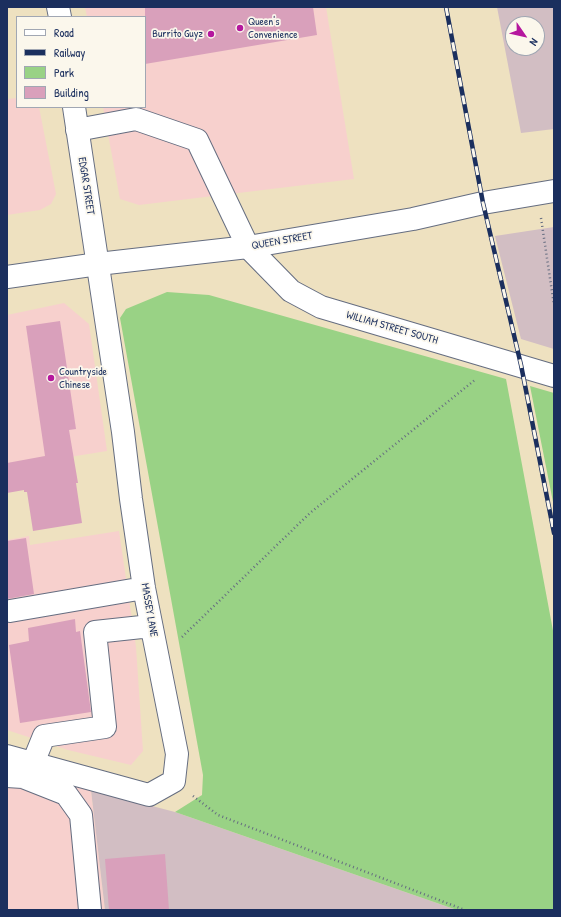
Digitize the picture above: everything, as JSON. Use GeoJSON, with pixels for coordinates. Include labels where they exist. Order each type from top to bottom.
{"type":"FeatureCollection","features":[{"type":"Feature","properties":{"kind":"street","name":"EDGAR STREET"},"geometry":{"type":"LineString","coordinates":[[74,108],[98,264]]}},
{"type":"Feature","properties":{"kind":"street","name":"WILLIAM STREET SOUTH"},"geometry":{"type":"LineString","coordinates":[[77,130],[136,119],[197,140],[248,247],[291,291],[321,307],[554,376]]}},
{"type":"Feature","properties":{"kind":"street","name":"QUEEN STREET"},"geometry":{"type":"LineString","coordinates":[[7,277],[98,264],[248,247],[413,219],[483,203],[545,193]]}},
{"type":"Feature","properties":{"kind":"street","name":"MASSEY LANE"},"geometry":{"type":"LineString","coordinates":[[98,264],[144,588],[177,754],[174,781]]}},
{"type":"Feature","properties":{"kind":"street"},"geometry":{"type":"LineString","coordinates":[[10,611],[144,588]]}},
{"type":"Feature","properties":{"kind":"street"},"geometry":{"type":"LineString","coordinates":[[32,763],[44,736],[105,727],[95,632],[151,626]]}},
{"type":"Feature","properties":{"kind":"street"},"geometry":{"type":"LineString","coordinates":[[7,756],[149,795],[174,781]]}},
{"type":"Feature","properties":{"kind":"street"},"geometry":{"type":"LineString","coordinates":[[7,776],[23,777],[66,794],[81,815],[90,910]]}},
{"type":"Feature","properties":{"kind":"path"},"geometry":{"type":"LineString","coordinates":[[545,193],[554,305]]}},
{"type":"Feature","properties":{"kind":"path"},"geometry":{"type":"LineString","coordinates":[[182,637],[310,513],[481,375]]}},
{"type":"Feature","properties":{"kind":"path"},"geometry":{"type":"LineString","coordinates":[[174,781],[218,815],[464,910]]}},
{"type":"Feature","properties":{"kind":"shaded area"},"geometry":{"type":"Polygon","coordinates":[[[85,7],[326,7],[354,179],[139,205],[120,199],[103,108],[146,108],[146,16],[87,16],[85,7]]]}},
{"type":"Feature","properties":{"kind":"shaded area"},"geometry":{"type":"Polygon","coordinates":[[[497,7],[554,7],[554,129],[521,133],[506,56],[545,56],[545,16],[505,16],[505,49],[497,7]]]}},
{"type":"Feature","properties":{"kind":"shaded area"},"geometry":{"type":"Polygon","coordinates":[[[16,98],[16,108],[39,108],[56,194],[51,204],[40,210],[7,215],[7,99],[16,98]]]}},
{"type":"Feature","properties":{"kind":"shaded area"},"geometry":{"type":"Polygon","coordinates":[[[554,227],[554,349],[521,339],[495,236],[554,227]]]}},
{"type":"Feature","properties":{"kind":"shaded area"},"geometry":{"type":"Polygon","coordinates":[[[64,303],[89,324],[107,451],[7,467],[7,315],[64,303]]]}},
{"type":"Feature","properties":{"kind":"shaded area"},"geometry":{"type":"Polygon","coordinates":[[[119,531],[136,647],[143,751],[131,765],[68,750],[7,730],[7,540],[29,536],[30,545],[119,531]]]}},
{"type":"Feature","properties":{"kind":"shaded area"},"geometry":{"type":"Polygon","coordinates":[[[7,769],[91,790],[105,910],[7,910],[7,769]]]}},
{"type":"Feature","properties":{"kind":"shaded area"},"geometry":{"type":"Polygon","coordinates":[[[91,790],[175,812],[457,910],[105,910],[91,790]]]}},
{"type":"Feature","properties":{"kind":"green space"},"geometry":{"type":"Polygon","coordinates":[[[167,292],[209,295],[506,379],[554,636],[554,910],[457,910],[175,812],[202,795],[203,775],[120,318],[126,309],[167,292]]]}},
{"type":"Feature","properties":{"kind":"green space"},"geometry":{"type":"Polygon","coordinates":[[[530,386],[554,393],[554,507],[530,386]]]}},
{"type":"Feature","properties":{"kind":"building"},"geometry":{"type":"Polygon","coordinates":[[[145,7],[313,7],[317,35],[146,64],[145,7]]]}},
{"type":"Feature","properties":{"kind":"building"},"geometry":{"type":"Polygon","coordinates":[[[60,321],[76,429],[69,430],[78,483],[76,483],[82,523],[33,531],[27,492],[24,492],[24,490],[7,493],[7,463],[45,456],[26,326],[60,321]]]}},
{"type":"Feature","properties":{"kind":"building"},"geometry":{"type":"Polygon","coordinates":[[[26,538],[34,594],[7,599],[7,541],[26,538]]]}},
{"type":"Feature","properties":{"kind":"building"},"geometry":{"type":"Polygon","coordinates":[[[75,619],[76,632],[80,631],[91,712],[20,723],[9,645],[29,641],[28,628],[75,619]]]}},
{"type":"Feature","properties":{"kind":"building"},"geometry":{"type":"Polygon","coordinates":[[[165,854],[169,910],[109,910],[105,859],[165,854]]]}},
{"type":"Feature","properties":{"kind":"railway"},"geometry":{"type":"LineString","coordinates":[[446,7],[483,203],[521,365],[554,533]]}},
{"type":"Feature","properties":{"kind":"place","name":"Queen's Convenience"},"geometry":{"type":"Point","coordinates":[240,28]}},
{"type":"Feature","properties":{"kind":"place","name":"Burrito Guyz"},"geometry":{"type":"Point","coordinates":[211,34]}},
{"type":"Feature","properties":{"kind":"place","name":"Countryside Chinese"},"geometry":{"type":"Point","coordinates":[51,378]}}]}
